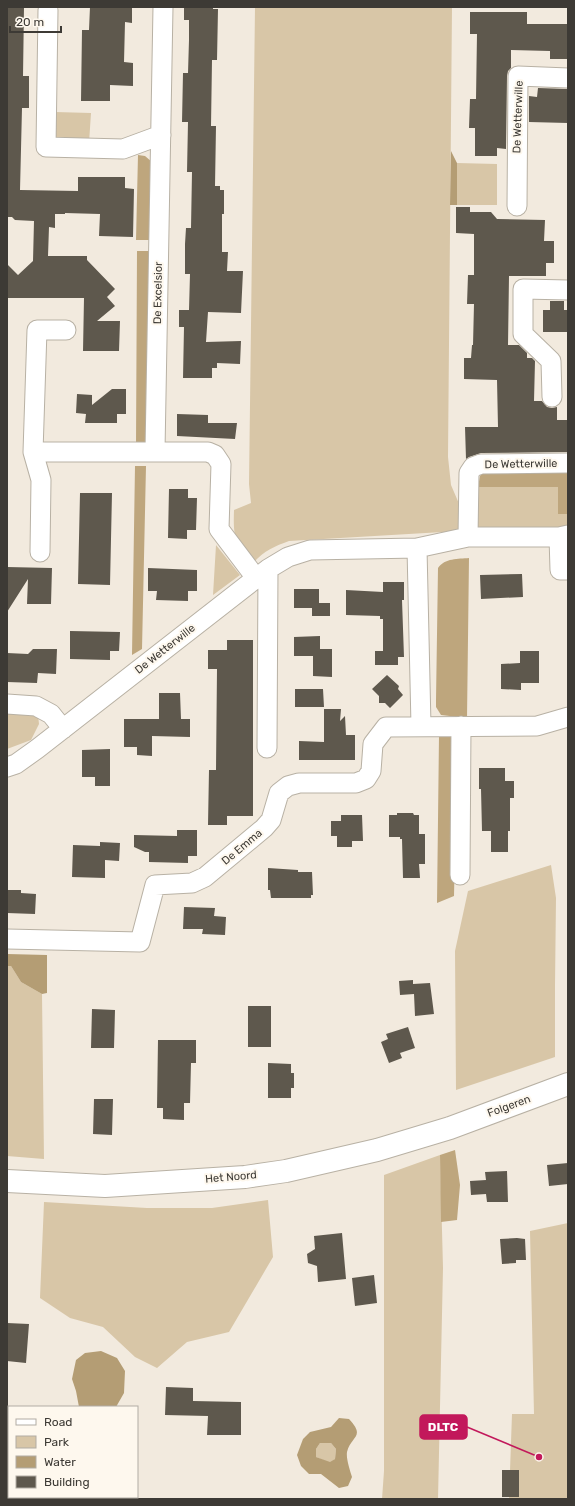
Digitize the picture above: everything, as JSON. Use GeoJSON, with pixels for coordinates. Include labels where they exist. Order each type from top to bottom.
{"type":"FeatureCollection","features":[{"type":"Feature","properties":{"kind":"main road","name":"Folgeren"},"geometry":{"type":"LineString","coordinates":[[450,1128],[568,1084]]}},
{"type":"Feature","properties":{"kind":"main road","name":"Het Noord"},"geometry":{"type":"LineString","coordinates":[[7,1181],[105,1186],[245,1177],[286,1171],[377,1150],[450,1128]]}},
{"type":"Feature","properties":{"kind":"street","name":"De Excelsior"},"geometry":{"type":"LineString","coordinates":[[155,451],[164,7]]}},
{"type":"Feature","properties":{"kind":"street"},"geometry":{"type":"LineString","coordinates":[[48,10],[46,147],[123,149],[161,135]]}},
{"type":"Feature","properties":{"kind":"street","name":"De Wetterwille"},"geometry":{"type":"LineString","coordinates":[[517,206],[518,76],[568,78]]}},
{"type":"Feature","properties":{"kind":"street"},"geometry":{"type":"LineString","coordinates":[[552,397],[551,361],[523,334],[523,290],[568,290]]}},
{"type":"Feature","properties":{"kind":"street"},"geometry":{"type":"LineString","coordinates":[[40,552],[41,480],[33,452],[37,330],[66,330]]}},
{"type":"Feature","properties":{"kind":"street"},"geometry":{"type":"LineString","coordinates":[[33,452],[155,451],[208,452],[215,455],[221,464],[219,529],[262,574],[267,748]]}},
{"type":"Feature","properties":{"kind":"street","name":"De Wetterwille"},"geometry":{"type":"LineString","coordinates":[[468,536],[469,474],[473,467],[481,464],[568,463]]}},
{"type":"Feature","properties":{"kind":"street","name":"De Wetterwille"},"geometry":{"type":"LineString","coordinates":[[7,767],[16,764],[63,729],[262,574],[288,557],[310,550],[417,548],[468,536],[563,536],[560,570],[568,570]]}},
{"type":"Feature","properties":{"kind":"street"},"geometry":{"type":"LineString","coordinates":[[417,548],[421,726]]}},
{"type":"Feature","properties":{"kind":"street"},"geometry":{"type":"LineString","coordinates":[[7,704],[36,706],[51,714],[63,729]]}},
{"type":"Feature","properties":{"kind":"street","name":"De Emma"},"geometry":{"type":"LineString","coordinates":[[7,939],[140,942],[155,885],[192,884],[205,878],[264,828],[271,820],[279,793],[288,786],[299,784],[356,783],[366,779],[371,770],[373,744],[386,727],[537,726],[568,717]]}},
{"type":"Feature","properties":{"kind":"street"},"geometry":{"type":"LineString","coordinates":[[460,875],[461,726]]}},
{"type":"Feature","properties":{"kind":"green space"},"geometry":{"type":"Polygon","coordinates":[[[255,7],[452,7],[448,457],[451,485],[460,506],[460,531],[289,541],[270,549],[254,562],[236,539],[234,528],[234,510],[251,503],[249,484],[255,7]]]}},
{"type":"Feature","properties":{"kind":"green space"},"geometry":{"type":"Polygon","coordinates":[[[55,112],[91,113],[89,143],[54,142],[55,112]]]}},
{"type":"Feature","properties":{"kind":"green space"},"geometry":{"type":"Polygon","coordinates":[[[457,163],[497,164],[497,205],[457,205],[457,163]]]}},
{"type":"Feature","properties":{"kind":"green space"},"geometry":{"type":"Polygon","coordinates":[[[478,487],[558,487],[558,514],[568,514],[568,527],[480,530],[477,524],[478,487]]]}},
{"type":"Feature","properties":{"kind":"green space"},"geometry":{"type":"Polygon","coordinates":[[[216,545],[240,575],[213,595],[216,545]]]}},
{"type":"Feature","properties":{"kind":"green space"},"geometry":{"type":"Polygon","coordinates":[[[7,710],[38,715],[39,724],[31,740],[7,749],[7,710]]]}},
{"type":"Feature","properties":{"kind":"green space"},"geometry":{"type":"Polygon","coordinates":[[[551,865],[556,898],[555,1057],[456,1090],[455,951],[468,891],[551,865]]]}},
{"type":"Feature","properties":{"kind":"green space"},"geometry":{"type":"Polygon","coordinates":[[[7,966],[11,966],[21,982],[42,994],[44,1159],[7,1156],[7,966]]]}},
{"type":"Feature","properties":{"kind":"green space"},"geometry":{"type":"Polygon","coordinates":[[[440,1155],[443,1268],[438,1499],[382,1499],[384,1471],[384,1175],[440,1155]]]}},
{"type":"Feature","properties":{"kind":"green space"},"geometry":{"type":"Polygon","coordinates":[[[268,1200],[273,1257],[229,1332],[187,1342],[157,1368],[135,1357],[103,1327],[70,1318],[40,1298],[44,1202],[147,1208],[212,1208],[268,1200]]]}},
{"type":"Feature","properties":{"kind":"green space"},"geometry":{"type":"Polygon","coordinates":[[[568,1223],[568,1499],[509,1499],[512,1414],[534,1414],[530,1231],[568,1223]]]}},
{"type":"Feature","properties":{"kind":"green space"},"geometry":{"type":"Polygon","coordinates":[[[320,1443],[331,1443],[336,1449],[335,1459],[330,1463],[316,1457],[316,1449],[320,1443]]]}},
{"type":"Feature","properties":{"kind":"shaded area"},"geometry":{"type":"Polygon","coordinates":[[[138,155],[145,156],[152,162],[155,240],[136,240],[138,155]]]}},
{"type":"Feature","properties":{"kind":"shaded area"},"geometry":{"type":"Polygon","coordinates":[[[137,251],[155,251],[149,433],[144,444],[136,445],[137,251]]]}},
{"type":"Feature","properties":{"kind":"shaded area"},"geometry":{"type":"Polygon","coordinates":[[[135,466],[146,466],[142,649],[132,655],[135,466]]]}},
{"type":"Feature","properties":{"kind":"shaded area"},"geometry":{"type":"Polygon","coordinates":[[[482,473],[568,473],[568,514],[558,514],[558,487],[478,487],[482,473]]]}},
{"type":"Feature","properties":{"kind":"shaded area"},"geometry":{"type":"Polygon","coordinates":[[[469,558],[467,718],[441,715],[436,707],[436,700],[438,568],[444,562],[469,558]]]}},
{"type":"Feature","properties":{"kind":"shaded area"},"geometry":{"type":"Polygon","coordinates":[[[439,736],[453,736],[457,750],[454,896],[437,903],[439,736]]]}},
{"type":"Feature","properties":{"kind":"shaded area"},"geometry":{"type":"Polygon","coordinates":[[[455,1150],[460,1185],[457,1220],[441,1222],[440,1155],[455,1150]]]}},
{"type":"Feature","properties":{"kind":"water"},"geometry":{"type":"Polygon","coordinates":[[[451,151],[457,163],[457,205],[450,205],[451,151]]]}},
{"type":"Feature","properties":{"kind":"water"},"geometry":{"type":"Polygon","coordinates":[[[7,954],[47,955],[47,993],[42,994],[21,982],[11,966],[7,966],[7,954]]]}},
{"type":"Feature","properties":{"kind":"water"},"geometry":{"type":"Polygon","coordinates":[[[101,1351],[117,1358],[125,1371],[124,1393],[117,1406],[79,1406],[72,1379],[76,1360],[85,1353],[101,1351]]]}},
{"type":"Feature","properties":{"kind":"water"},"geometry":{"type":"Polygon","coordinates":[[[339,1418],[349,1419],[354,1425],[357,1433],[347,1452],[352,1477],[348,1486],[339,1488],[321,1474],[309,1474],[301,1466],[297,1455],[303,1439],[310,1432],[331,1427],[339,1418]],[[320,1443],[316,1449],[316,1457],[330,1462],[335,1459],[336,1449],[331,1443],[320,1443]]]}},
{"type":"Feature","properties":{"kind":"building"},"geometry":{"type":"Polygon","coordinates":[[[7,7],[24,7],[23,76],[29,76],[29,108],[22,108],[20,190],[78,191],[78,177],[125,177],[125,188],[134,189],[133,237],[99,236],[100,214],[55,214],[55,228],[49,227],[48,256],[87,256],[87,260],[115,289],[107,297],[115,306],[97,321],[120,321],[119,351],[83,351],[84,298],[7,298],[7,264],[18,275],[33,261],[34,221],[15,220],[12,217],[7,217],[7,7]]]}},
{"type":"Feature","properties":{"kind":"building"},"geometry":{"type":"Polygon","coordinates":[[[90,7],[132,7],[132,23],[125,22],[124,62],[133,63],[133,86],[110,85],[110,101],[81,101],[82,30],[89,30],[90,7]]]}},
{"type":"Feature","properties":{"kind":"building"},"geometry":{"type":"Polygon","coordinates":[[[184,7],[213,7],[213,9],[218,9],[217,60],[212,60],[211,126],[216,126],[215,186],[220,186],[220,190],[224,190],[224,214],[222,214],[222,252],[228,252],[227,271],[243,271],[241,313],[208,312],[206,342],[241,341],[240,364],[217,363],[217,368],[212,368],[212,378],[183,378],[184,327],[179,327],[179,310],[189,310],[190,274],[185,274],[185,244],[186,228],[191,228],[192,172],[187,172],[188,122],[182,122],[183,73],[188,73],[189,40],[189,20],[184,20],[184,7]]]}},
{"type":"Feature","properties":{"kind":"building"},"geometry":{"type":"Polygon","coordinates":[[[470,12],[527,12],[527,24],[568,24],[568,59],[550,59],[550,51],[511,50],[511,68],[508,71],[507,76],[506,149],[497,148],[497,156],[475,156],[475,128],[469,128],[470,99],[476,99],[477,34],[470,34],[470,12]]]}},
{"type":"Feature","properties":{"kind":"building"},"geometry":{"type":"Polygon","coordinates":[[[538,88],[568,89],[568,123],[529,122],[529,96],[537,97],[538,88]]]}},
{"type":"Feature","properties":{"kind":"building"},"geometry":{"type":"Polygon","coordinates":[[[456,207],[470,207],[470,212],[491,212],[497,219],[545,220],[544,241],[554,241],[554,263],[546,263],[546,276],[509,276],[508,345],[519,345],[527,353],[527,358],[532,358],[535,361],[534,401],[542,401],[547,407],[557,407],[557,420],[568,420],[568,452],[481,453],[466,459],[465,427],[498,427],[497,380],[464,379],[464,358],[471,358],[473,345],[474,304],[467,304],[468,275],[474,275],[474,234],[456,233],[456,207]]]}},
{"type":"Feature","properties":{"kind":"building"},"geometry":{"type":"Polygon","coordinates":[[[550,301],[564,301],[564,310],[568,310],[568,332],[543,332],[543,310],[550,310],[550,301]]]}},
{"type":"Feature","properties":{"kind":"building"},"geometry":{"type":"Polygon","coordinates":[[[112,389],[126,389],[126,414],[117,414],[117,423],[85,423],[86,414],[76,413],[77,394],[92,395],[92,405],[112,389]]]}},
{"type":"Feature","properties":{"kind":"building"},"geometry":{"type":"Polygon","coordinates":[[[177,414],[208,415],[208,423],[237,423],[235,439],[177,436],[177,414]]]}},
{"type":"Feature","properties":{"kind":"building"},"geometry":{"type":"Polygon","coordinates":[[[169,489],[188,489],[188,498],[197,498],[196,530],[187,530],[187,539],[168,538],[169,489]]]}},
{"type":"Feature","properties":{"kind":"building"},"geometry":{"type":"Polygon","coordinates":[[[80,493],[112,493],[110,585],[78,584],[80,493]]]}},
{"type":"Feature","properties":{"kind":"building"},"geometry":{"type":"Polygon","coordinates":[[[7,567],[52,568],[51,604],[27,604],[28,579],[7,612],[7,567]]]}},
{"type":"Feature","properties":{"kind":"building"},"geometry":{"type":"Polygon","coordinates":[[[148,568],[197,570],[197,591],[188,591],[188,601],[156,600],[157,591],[148,591],[148,568]]]}},
{"type":"Feature","properties":{"kind":"building"},"geometry":{"type":"Polygon","coordinates":[[[522,574],[523,597],[481,599],[480,575],[522,574]]]}},
{"type":"Feature","properties":{"kind":"building"},"geometry":{"type":"Polygon","coordinates":[[[383,582],[404,582],[404,600],[402,600],[404,657],[398,657],[398,665],[375,665],[375,651],[383,651],[383,619],[380,619],[380,616],[346,615],[346,590],[383,592],[383,582]]]}},
{"type":"Feature","properties":{"kind":"building"},"geometry":{"type":"Polygon","coordinates":[[[294,589],[319,589],[319,603],[330,603],[330,616],[312,616],[312,608],[294,608],[294,589]]]}},
{"type":"Feature","properties":{"kind":"building"},"geometry":{"type":"Polygon","coordinates":[[[70,631],[120,632],[119,651],[110,651],[110,660],[70,659],[70,631]]]}},
{"type":"Feature","properties":{"kind":"building"},"geometry":{"type":"Polygon","coordinates":[[[320,636],[320,649],[332,649],[332,677],[313,676],[313,656],[294,656],[294,637],[320,636]]]}},
{"type":"Feature","properties":{"kind":"building"},"geometry":{"type":"Polygon","coordinates":[[[227,640],[253,640],[253,816],[227,816],[227,825],[208,825],[209,770],[216,770],[217,669],[208,669],[208,650],[227,650],[227,640]]]}},
{"type":"Feature","properties":{"kind":"building"},"geometry":{"type":"Polygon","coordinates":[[[33,649],[57,649],[56,674],[38,673],[37,683],[7,682],[7,653],[28,654],[33,649]]]}},
{"type":"Feature","properties":{"kind":"building"},"geometry":{"type":"Polygon","coordinates":[[[520,651],[539,651],[539,683],[521,683],[521,690],[501,689],[501,664],[520,663],[520,651]]]}},
{"type":"Feature","properties":{"kind":"building"},"geometry":{"type":"Polygon","coordinates":[[[387,675],[399,686],[398,689],[403,695],[390,708],[385,703],[379,703],[379,696],[372,689],[387,675]]]}},
{"type":"Feature","properties":{"kind":"building"},"geometry":{"type":"Polygon","coordinates":[[[295,689],[323,689],[324,707],[295,707],[295,689]]]}},
{"type":"Feature","properties":{"kind":"building"},"geometry":{"type":"Polygon","coordinates":[[[159,693],[180,693],[181,719],[190,719],[190,737],[152,736],[152,756],[137,755],[137,747],[124,747],[124,719],[159,719],[159,693]]]}},
{"type":"Feature","properties":{"kind":"building"},"geometry":{"type":"Polygon","coordinates":[[[324,709],[341,709],[340,721],[345,716],[346,735],[355,735],[355,760],[299,760],[299,741],[324,742],[324,709]]]}},
{"type":"Feature","properties":{"kind":"building"},"geometry":{"type":"Polygon","coordinates":[[[110,749],[110,786],[95,786],[95,777],[82,777],[82,750],[110,749]]]}},
{"type":"Feature","properties":{"kind":"building"},"geometry":{"type":"Polygon","coordinates":[[[479,768],[505,768],[505,781],[514,781],[514,798],[510,798],[510,831],[508,831],[508,852],[491,852],[491,831],[482,831],[479,768]]]}},
{"type":"Feature","properties":{"kind":"building"},"geometry":{"type":"Polygon","coordinates":[[[397,813],[413,813],[414,815],[419,815],[419,834],[425,834],[425,864],[419,864],[420,878],[403,878],[402,839],[400,839],[400,837],[389,837],[389,815],[397,815],[397,813]]]}},
{"type":"Feature","properties":{"kind":"building"},"geometry":{"type":"Polygon","coordinates":[[[341,815],[362,815],[363,841],[352,841],[352,847],[337,847],[337,836],[331,836],[331,821],[341,821],[341,815]]]}},
{"type":"Feature","properties":{"kind":"building"},"geometry":{"type":"Polygon","coordinates":[[[177,830],[197,830],[197,856],[188,856],[188,863],[149,862],[149,852],[145,852],[134,847],[134,835],[177,836],[177,830]]]}},
{"type":"Feature","properties":{"kind":"building"},"geometry":{"type":"Polygon","coordinates":[[[100,842],[120,843],[119,861],[105,860],[105,878],[72,877],[73,845],[100,846],[100,842]]]}},
{"type":"Feature","properties":{"kind":"building"},"geometry":{"type":"Polygon","coordinates":[[[268,868],[298,870],[298,872],[312,872],[313,895],[311,895],[311,898],[271,898],[270,890],[268,890],[268,868]]]}},
{"type":"Feature","properties":{"kind":"building"},"geometry":{"type":"Polygon","coordinates":[[[7,890],[21,890],[21,893],[36,894],[35,914],[7,913],[7,890]]]}},
{"type":"Feature","properties":{"kind":"building"},"geometry":{"type":"Polygon","coordinates":[[[184,907],[215,908],[214,916],[226,917],[225,935],[202,934],[203,929],[183,929],[184,907]]]}},
{"type":"Feature","properties":{"kind":"building"},"geometry":{"type":"Polygon","coordinates":[[[413,980],[413,984],[430,983],[434,1014],[415,1016],[414,994],[400,995],[399,981],[413,980]]]}},
{"type":"Feature","properties":{"kind":"building"},"geometry":{"type":"Polygon","coordinates":[[[248,1006],[271,1006],[271,1047],[248,1047],[248,1006]]]}},
{"type":"Feature","properties":{"kind":"building"},"geometry":{"type":"Polygon","coordinates":[[[92,1009],[115,1010],[114,1048],[91,1048],[92,1009]]]}},
{"type":"Feature","properties":{"kind":"building"},"geometry":{"type":"Polygon","coordinates":[[[408,1027],[415,1048],[400,1053],[402,1058],[389,1063],[381,1042],[388,1039],[386,1034],[408,1027]]]}},
{"type":"Feature","properties":{"kind":"building"},"geometry":{"type":"Polygon","coordinates":[[[158,1040],[196,1040],[196,1063],[191,1063],[190,1103],[184,1103],[184,1120],[163,1119],[163,1108],[157,1108],[158,1040]]]}},
{"type":"Feature","properties":{"kind":"building"},"geometry":{"type":"Polygon","coordinates":[[[268,1063],[291,1064],[291,1073],[294,1073],[294,1088],[291,1088],[291,1098],[268,1098],[268,1063]]]}},
{"type":"Feature","properties":{"kind":"building"},"geometry":{"type":"Polygon","coordinates":[[[94,1099],[113,1099],[112,1135],[93,1134],[94,1099]]]}},
{"type":"Feature","properties":{"kind":"building"},"geometry":{"type":"Polygon","coordinates":[[[568,1163],[568,1184],[549,1186],[547,1165],[568,1163]]]}},
{"type":"Feature","properties":{"kind":"building"},"geometry":{"type":"Polygon","coordinates":[[[507,1171],[508,1202],[487,1202],[486,1194],[471,1195],[470,1181],[486,1180],[485,1172],[507,1171]]]}},
{"type":"Feature","properties":{"kind":"building"},"geometry":{"type":"Polygon","coordinates":[[[342,1233],[346,1279],[318,1282],[317,1266],[308,1263],[307,1254],[315,1249],[314,1236],[342,1233]]]}},
{"type":"Feature","properties":{"kind":"building"},"geometry":{"type":"Polygon","coordinates":[[[500,1239],[525,1239],[526,1260],[516,1260],[516,1263],[502,1264],[500,1239]]]}},
{"type":"Feature","properties":{"kind":"building"},"geometry":{"type":"Polygon","coordinates":[[[374,1275],[377,1303],[355,1306],[352,1278],[374,1275]]]}},
{"type":"Feature","properties":{"kind":"building"},"geometry":{"type":"Polygon","coordinates":[[[7,1323],[29,1324],[26,1363],[7,1361],[7,1323]]]}},
{"type":"Feature","properties":{"kind":"building"},"geometry":{"type":"Polygon","coordinates":[[[166,1387],[193,1388],[193,1401],[241,1402],[241,1435],[207,1435],[208,1416],[165,1415],[166,1387]]]}},
{"type":"Feature","properties":{"kind":"building"},"geometry":{"type":"Polygon","coordinates":[[[502,1470],[519,1470],[519,1497],[502,1497],[502,1470]]]}},
{"type":"Feature","properties":{"kind":"place","name":"DLTC"},"geometry":{"type":"Point","coordinates":[539,1457]}}]}
